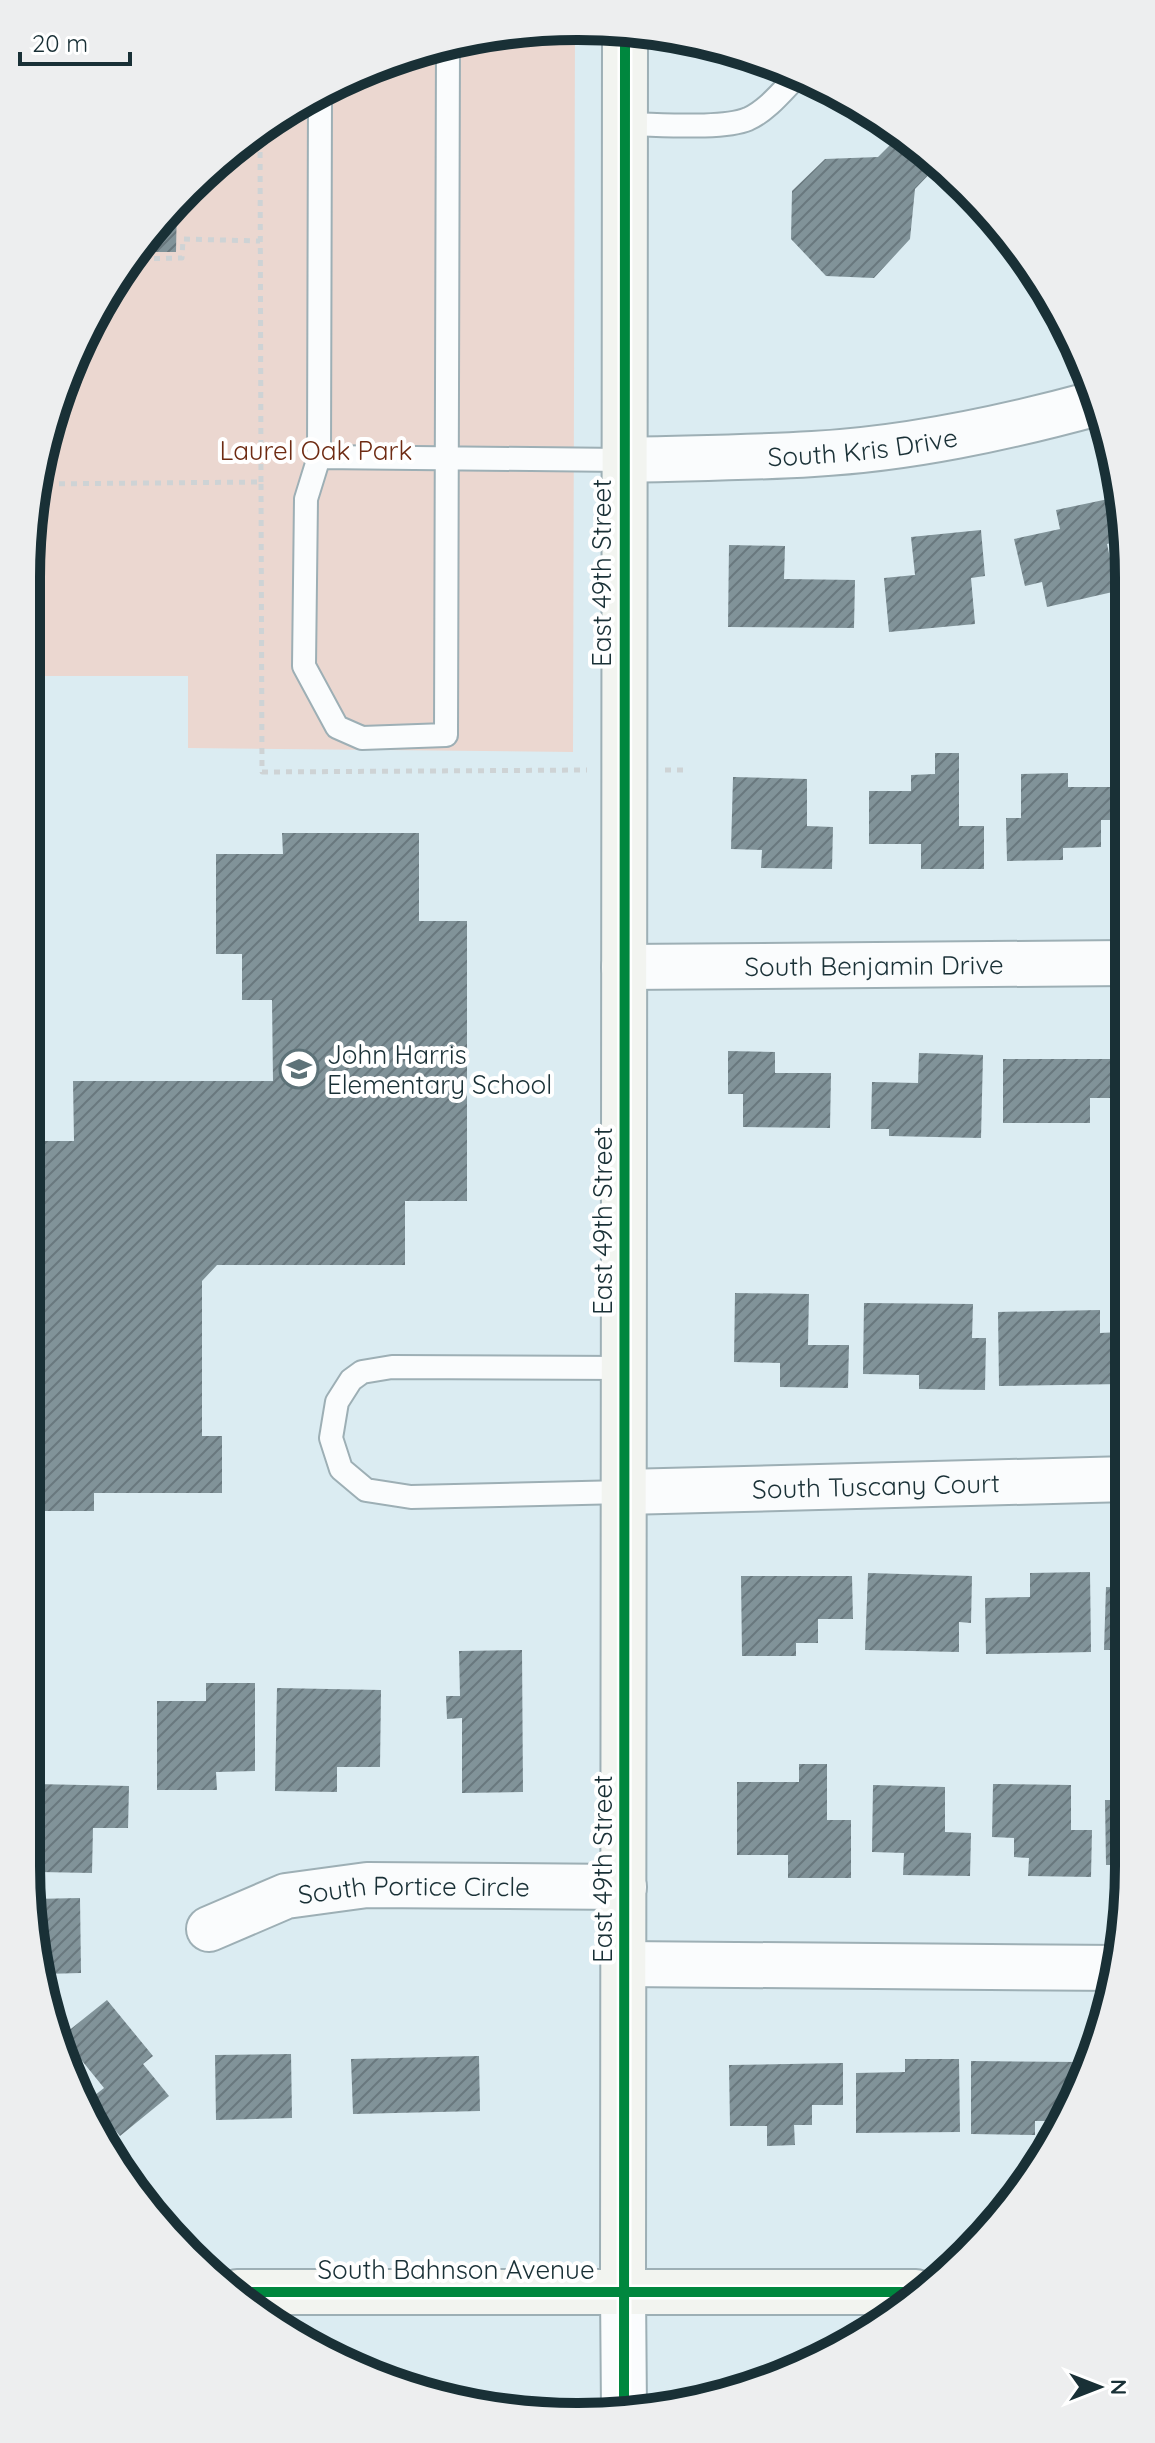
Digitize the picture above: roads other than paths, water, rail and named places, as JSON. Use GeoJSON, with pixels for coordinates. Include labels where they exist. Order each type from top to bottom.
{"type":"FeatureCollection","features":[{"type":"Feature","properties":{"kind":"street","name":"East 49th Street"},"geometry":{"type":"LineString","coordinates":[[624,2401],[625,42]]}},
{"type":"Feature","properties":{"kind":"street","name":"South Kris Drive"},"geometry":{"type":"LineString","coordinates":[[623,460],[831,452],[976,433],[1086,406]]}},
{"type":"Feature","properties":{"kind":"street","name":"South Benjamin Drive"},"geometry":{"type":"LineString","coordinates":[[624,967],[1115,963]]}},
{"type":"Feature","properties":{"kind":"street","name":"South Tuscany Court"},"geometry":{"type":"LineString","coordinates":[[624,1492],[1115,1479]]}},
{"type":"Feature","properties":{"kind":"street","name":"South Portice Circle"},"geometry":{"type":"LineString","coordinates":[[209,1929],[286,1896],[367,1885],[624,1887]]}},
{"type":"Feature","properties":{"kind":"street"},"geometry":{"type":"LineString","coordinates":[[624,1964],[1105,1968]]}},
{"type":"Feature","properties":{"kind":"street","name":"South Bahnson Avenue"},"geometry":{"type":"LineString","coordinates":[[250,2292],[905,2292]]}},
{"type":"Feature","properties":{"kind":"lane"},"geometry":{"type":"LineString","coordinates":[[320,106],[319,457],[306,499],[304,666],[337,727],[362,738],[446,735],[448,56]]}},
{"type":"Feature","properties":{"kind":"lane"},"geometry":{"type":"LineString","coordinates":[[624,124],[723,124],[747,120],[789,84]]}},
{"type":"Feature","properties":{"kind":"lane"},"geometry":{"type":"LineString","coordinates":[[319,457],[623,460]]}},
{"type":"Feature","properties":{"kind":"lane"},"geometry":{"type":"LineString","coordinates":[[624,1368],[392,1367],[362,1372],[351,1380],[337,1402],[331,1438],[341,1469],[366,1490],[411,1497],[624,1492]]}},
{"type":"Feature","properties":{"kind":"place","name":"John Harris Elementary School"},"geometry":{"type":"Point","coordinates":[299,1069]}},
{"type":"Feature","properties":{"kind":"park label","name":"Laurel Oak Park"},"geometry":{"type":"Point","coordinates":[316,450]}}]}
